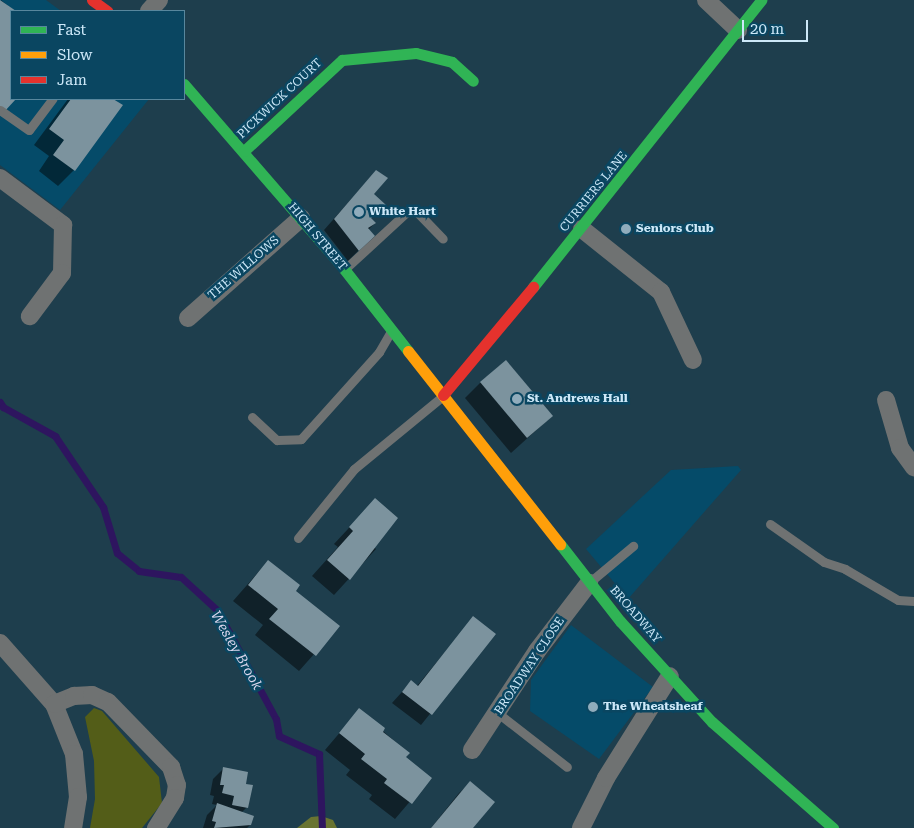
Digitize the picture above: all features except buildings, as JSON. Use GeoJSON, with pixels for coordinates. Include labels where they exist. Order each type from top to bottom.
{"type":"FeatureCollection","features":[{"type":"Feature","properties":{"kind":"main road"},"geometry":{"type":"LineString","coordinates":[[92,0],[106,10]]}},
{"type":"Feature","properties":{"kind":"main road","name":"CURRIERS LANE"},"geometry":{"type":"LineString","coordinates":[[443,395],[582,229],[761,0]]}},
{"type":"Feature","properties":{"kind":"main road","name":"PICKWICK COURT"},"geometry":{"type":"LineString","coordinates":[[244,151],[342,60],[416,53],[452,62],[473,81]]}},
{"type":"Feature","properties":{"kind":"main road","name":"HIGH STREET"},"geometry":{"type":"LineString","coordinates":[[185,85],[244,151],[344,269],[443,395]]}},
{"type":"Feature","properties":{"kind":"main road","name":"BROADWAY"},"geometry":{"type":"LineString","coordinates":[[443,395],[589,583],[670,676],[712,722],[833,828]]}},
{"type":"Feature","properties":{"kind":"street"},"geometry":{"type":"LineString","coordinates":[[150,10],[159,0]]}},
{"type":"Feature","properties":{"kind":"street"},"geometry":{"type":"LineString","coordinates":[[706,0],[738,30]]}},
{"type":"Feature","properties":{"kind":"street"},"geometry":{"type":"LineString","coordinates":[[0,178],[63,225],[62,273],[30,316]]}},
{"type":"Feature","properties":{"kind":"street","name":"THE WILLOWS"},"geometry":{"type":"LineString","coordinates":[[188,318],[301,218]]}},
{"type":"Feature","properties":{"kind":"street"},"geometry":{"type":"LineString","coordinates":[[582,229],[661,292],[694,360]]}},
{"type":"Feature","properties":{"kind":"street"},"geometry":{"type":"LineString","coordinates":[[886,400],[900,448],[914,467]]}},
{"type":"Feature","properties":{"kind":"street","name":"BROADWAY CLOSE"},"geometry":{"type":"LineString","coordinates":[[472,750],[499,714],[537,651],[589,583]]}},
{"type":"Feature","properties":{"kind":"street"},"geometry":{"type":"LineString","coordinates":[[0,643],[54,704],[74,754],[78,797],[73,828]]}},
{"type":"Feature","properties":{"kind":"street"},"geometry":{"type":"LineString","coordinates":[[581,828],[606,778],[670,676]]}},
{"type":"Feature","properties":{"kind":"street"},"geometry":{"type":"LineString","coordinates":[[54,704],[74,696],[92,695],[108,702],[172,767],[178,785],[175,798],[156,828]]}},
{"type":"Feature","properties":{"kind":"lane"},"geometry":{"type":"LineString","coordinates":[[0,110],[29,130],[51,100]]}},
{"type":"Feature","properties":{"kind":"lane"},"geometry":{"type":"LineString","coordinates":[[344,269],[409,210],[417,212],[443,239]]}},
{"type":"Feature","properties":{"kind":"lane"},"geometry":{"type":"LineString","coordinates":[[252,417],[277,440],[301,439],[379,352],[391,330]]}},
{"type":"Feature","properties":{"kind":"lane"},"geometry":{"type":"LineString","coordinates":[[298,538],[354,469],[443,395]]}},
{"type":"Feature","properties":{"kind":"lane"},"geometry":{"type":"LineString","coordinates":[[770,524],[824,562],[845,569],[898,600],[914,601]]}},
{"type":"Feature","properties":{"kind":"lane"},"geometry":{"type":"LineString","coordinates":[[589,583],[633,546]]}},
{"type":"Feature","properties":{"kind":"lane"},"geometry":{"type":"LineString","coordinates":[[499,714],[567,767]]}},
{"type":"Feature","properties":{"kind":"shaded area"},"geometry":{"type":"Polygon","coordinates":[[[0,0],[46,0],[60,10],[10,10],[10,100],[148,100],[60,210],[0,165],[0,0]]]}},
{"type":"Feature","properties":{"kind":"shaded area"},"geometry":{"type":"Polygon","coordinates":[[[738,466],[741,470],[628,599],[586,549],[671,470],[738,466]]]}},
{"type":"Feature","properties":{"kind":"shaded area"},"geometry":{"type":"Polygon","coordinates":[[[571,625],[653,687],[599,759],[530,711],[531,680],[571,625]]]}},
{"type":"Feature","properties":{"kind":"green space"},"geometry":{"type":"Polygon","coordinates":[[[94,708],[102,711],[159,777],[162,803],[142,828],[90,828],[95,799],[94,761],[85,717],[94,708]]]}},
{"type":"Feature","properties":{"kind":"green space"},"geometry":{"type":"Polygon","coordinates":[[[321,816],[333,820],[337,828],[297,828],[311,817],[321,816]]]}},
{"type":"Feature","properties":{"kind":"waterway","name":"Wesley Brook"},"geometry":{"type":"LineString","coordinates":[[0,402],[3,407],[55,436],[103,507],[117,553],[139,571],[181,577],[217,610],[276,719],[279,736],[319,754],[322,828]]}},
{"type":"Feature","properties":{"kind":"traffic: fast"},"geometry":{"type":"LineString","coordinates":[[533,287],[761,0]]}},
{"type":"Feature","properties":{"kind":"traffic: fast"},"geometry":{"type":"LineString","coordinates":[[244,151],[342,60],[416,53],[452,62],[473,81]]}},
{"type":"Feature","properties":{"kind":"traffic: fast"},"geometry":{"type":"LineString","coordinates":[[185,85],[344,269],[408,351]]}},
{"type":"Feature","properties":{"kind":"traffic: fast"},"geometry":{"type":"LineString","coordinates":[[560,544],[620,621],[712,722],[833,828]]}},
{"type":"Feature","properties":{"kind":"traffic: slow"},"geometry":{"type":"LineString","coordinates":[[408,351],[560,544]]}},
{"type":"Feature","properties":{"kind":"traffic: jam"},"geometry":{"type":"LineString","coordinates":[[92,0],[106,10]]}},
{"type":"Feature","properties":{"kind":"traffic: jam"},"geometry":{"type":"LineString","coordinates":[[443,395],[533,287]]}},
{"type":"Feature","properties":{"kind":"place","name":"White Hart"},"geometry":{"type":"Point","coordinates":[359,212]}},
{"type":"Feature","properties":{"kind":"place","name":"Seniors Club"},"geometry":{"type":"Point","coordinates":[626,229]}},
{"type":"Feature","properties":{"kind":"place","name":"St. Andrews Hall"},"geometry":{"type":"Point","coordinates":[517,399]}},
{"type":"Feature","properties":{"kind":"place","name":"The Wheatsheaf"},"geometry":{"type":"Point","coordinates":[593,707]}}]}
